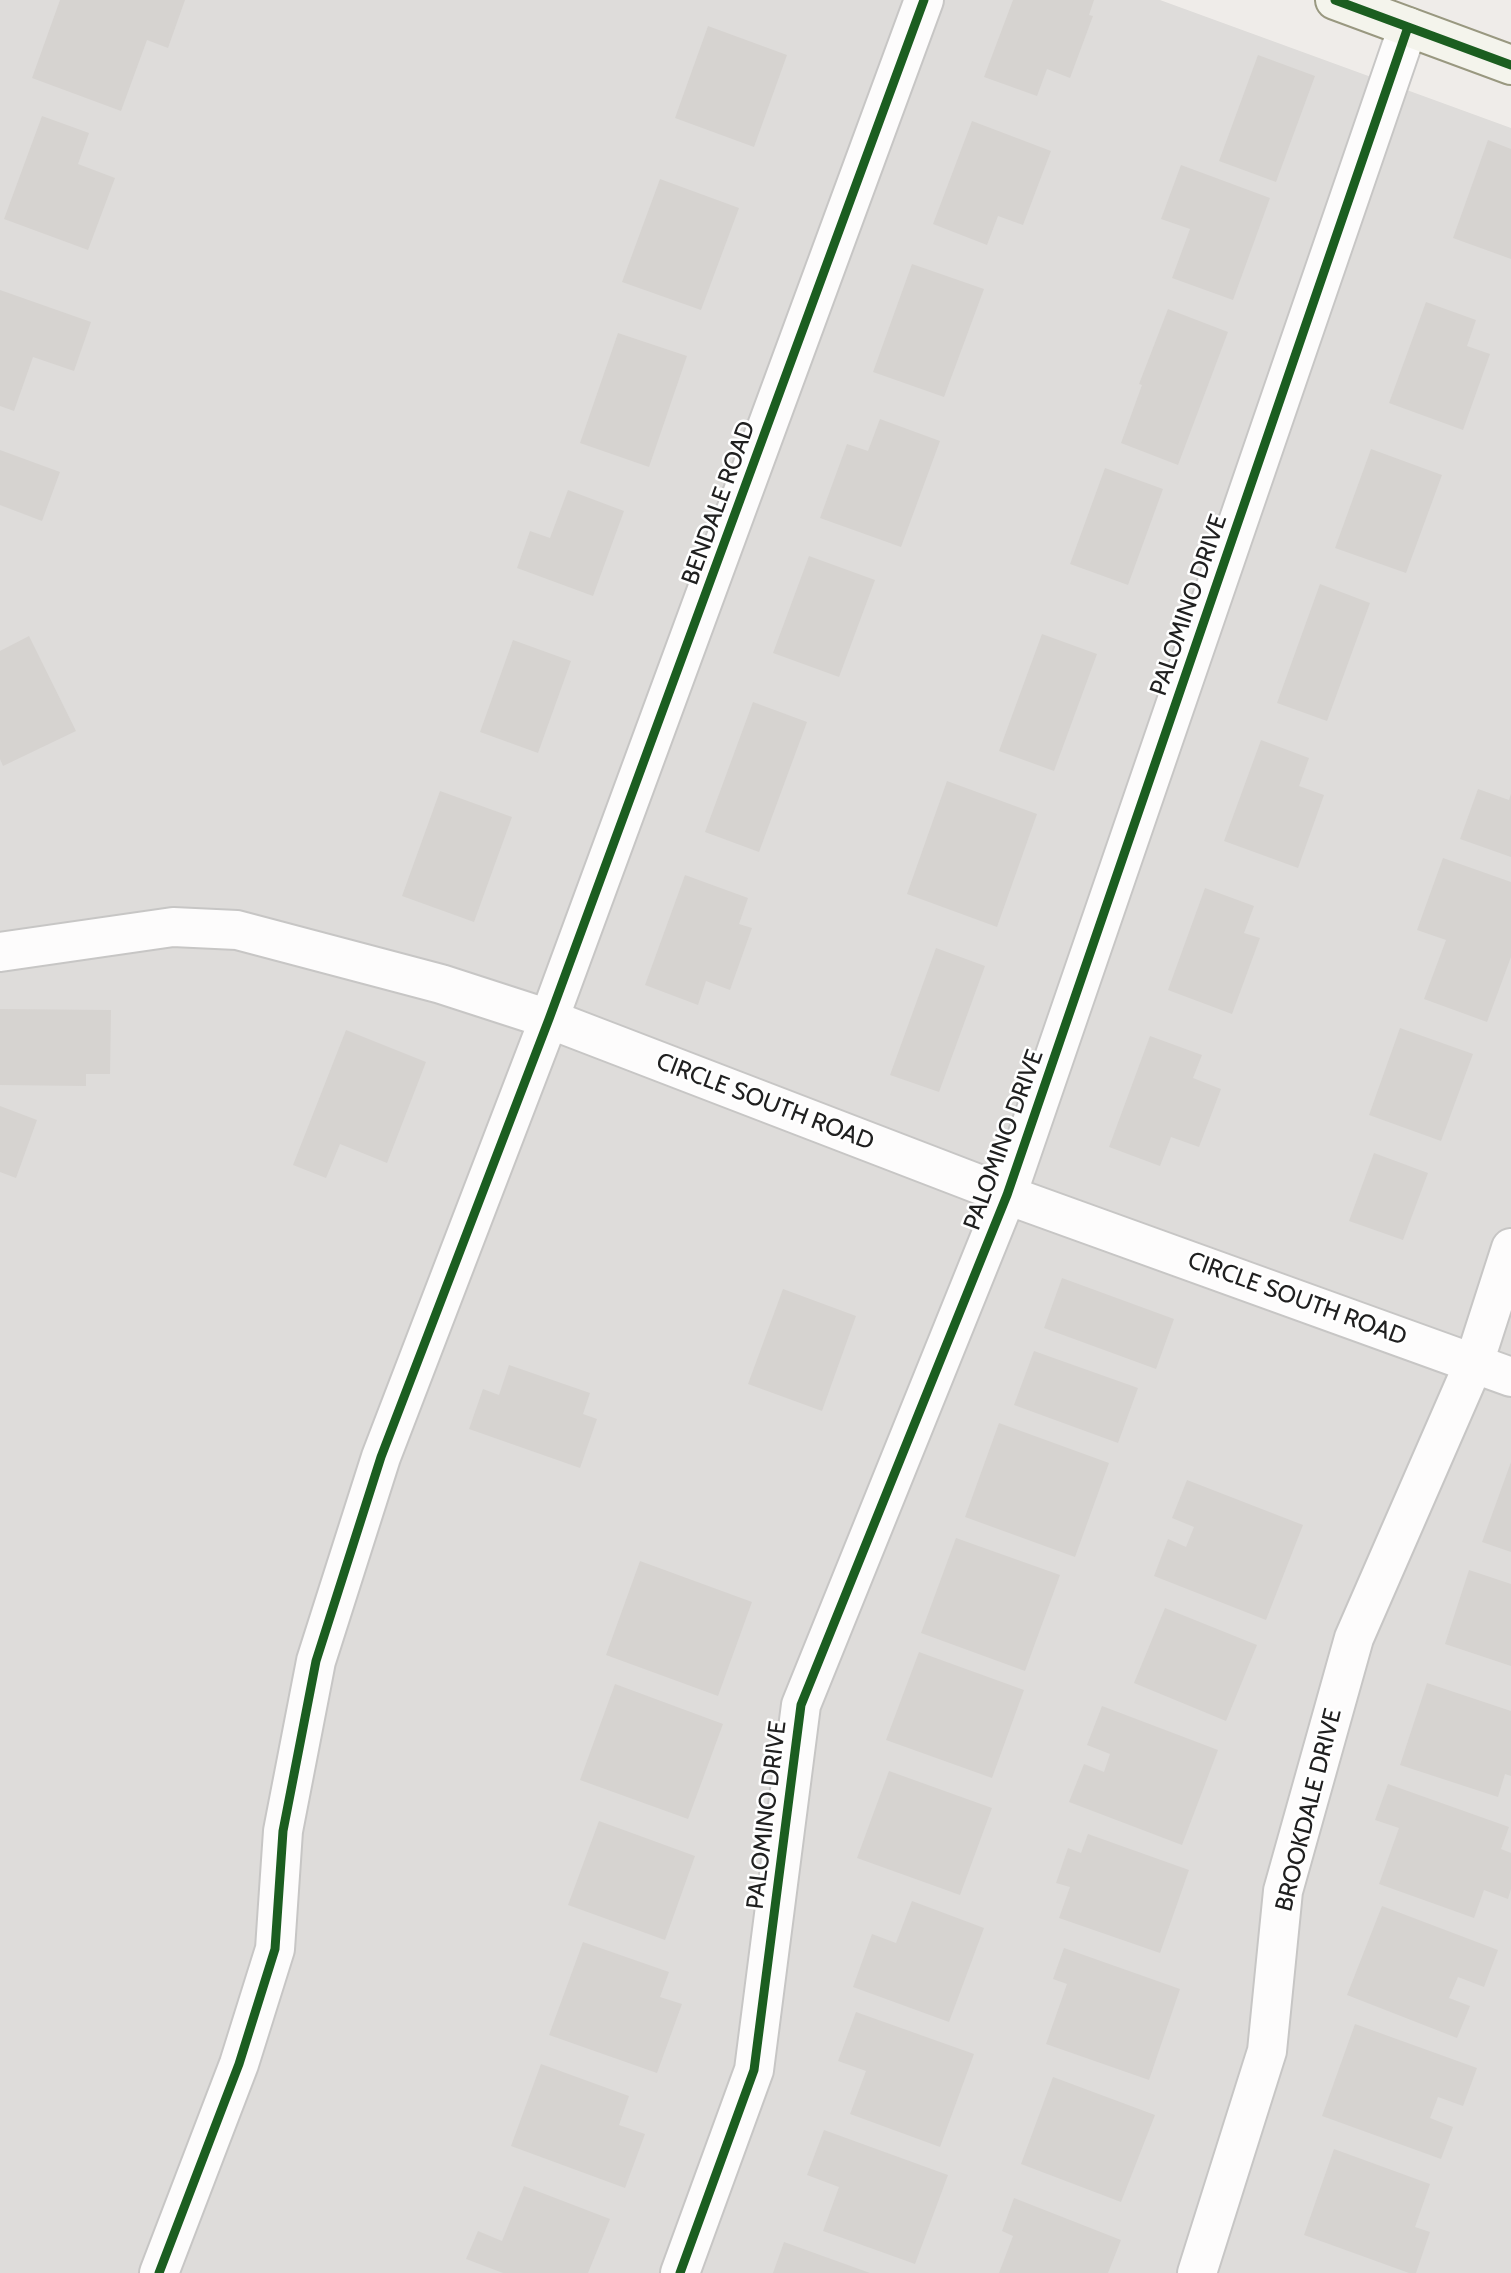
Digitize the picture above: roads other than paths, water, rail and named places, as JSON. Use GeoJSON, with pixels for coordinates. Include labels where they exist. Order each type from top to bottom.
{"type":"FeatureCollection","features":[{"type":"Feature","properties":{"kind":"street","name":"BENDALE ROAD"},"geometry":{"type":"LineString","coordinates":[[159,2273],[240,2064],[275,1949],[283,1830],[316,1661],[381,1457],[549,1019],[925,0]]}},
{"type":"Feature","properties":{"kind":"street"},"geometry":{"type":"LineString","coordinates":[[1335,0],[1511,65]]}},
{"type":"Feature","properties":{"kind":"street","name":"PALOMINO DRIVE"},"geometry":{"type":"LineString","coordinates":[[680,2273],[754,2070],[801,1705],[1007,1195],[1408,27]]}},
{"type":"Feature","properties":{"kind":"street","name":"CIRCLE SOUTH ROAD"},"geometry":{"type":"LineString","coordinates":[[0,952],[173,927],[237,930],[441,984],[549,1019],[1007,1195],[1511,1377]]}},
{"type":"Feature","properties":{"kind":"street","name":"BROOKDALE DRIVE"},"geometry":{"type":"LineString","coordinates":[[1197,2273],[1267,2051],[1283,1891],[1354,1638],[1474,1363],[1511,1248]]}}]}
